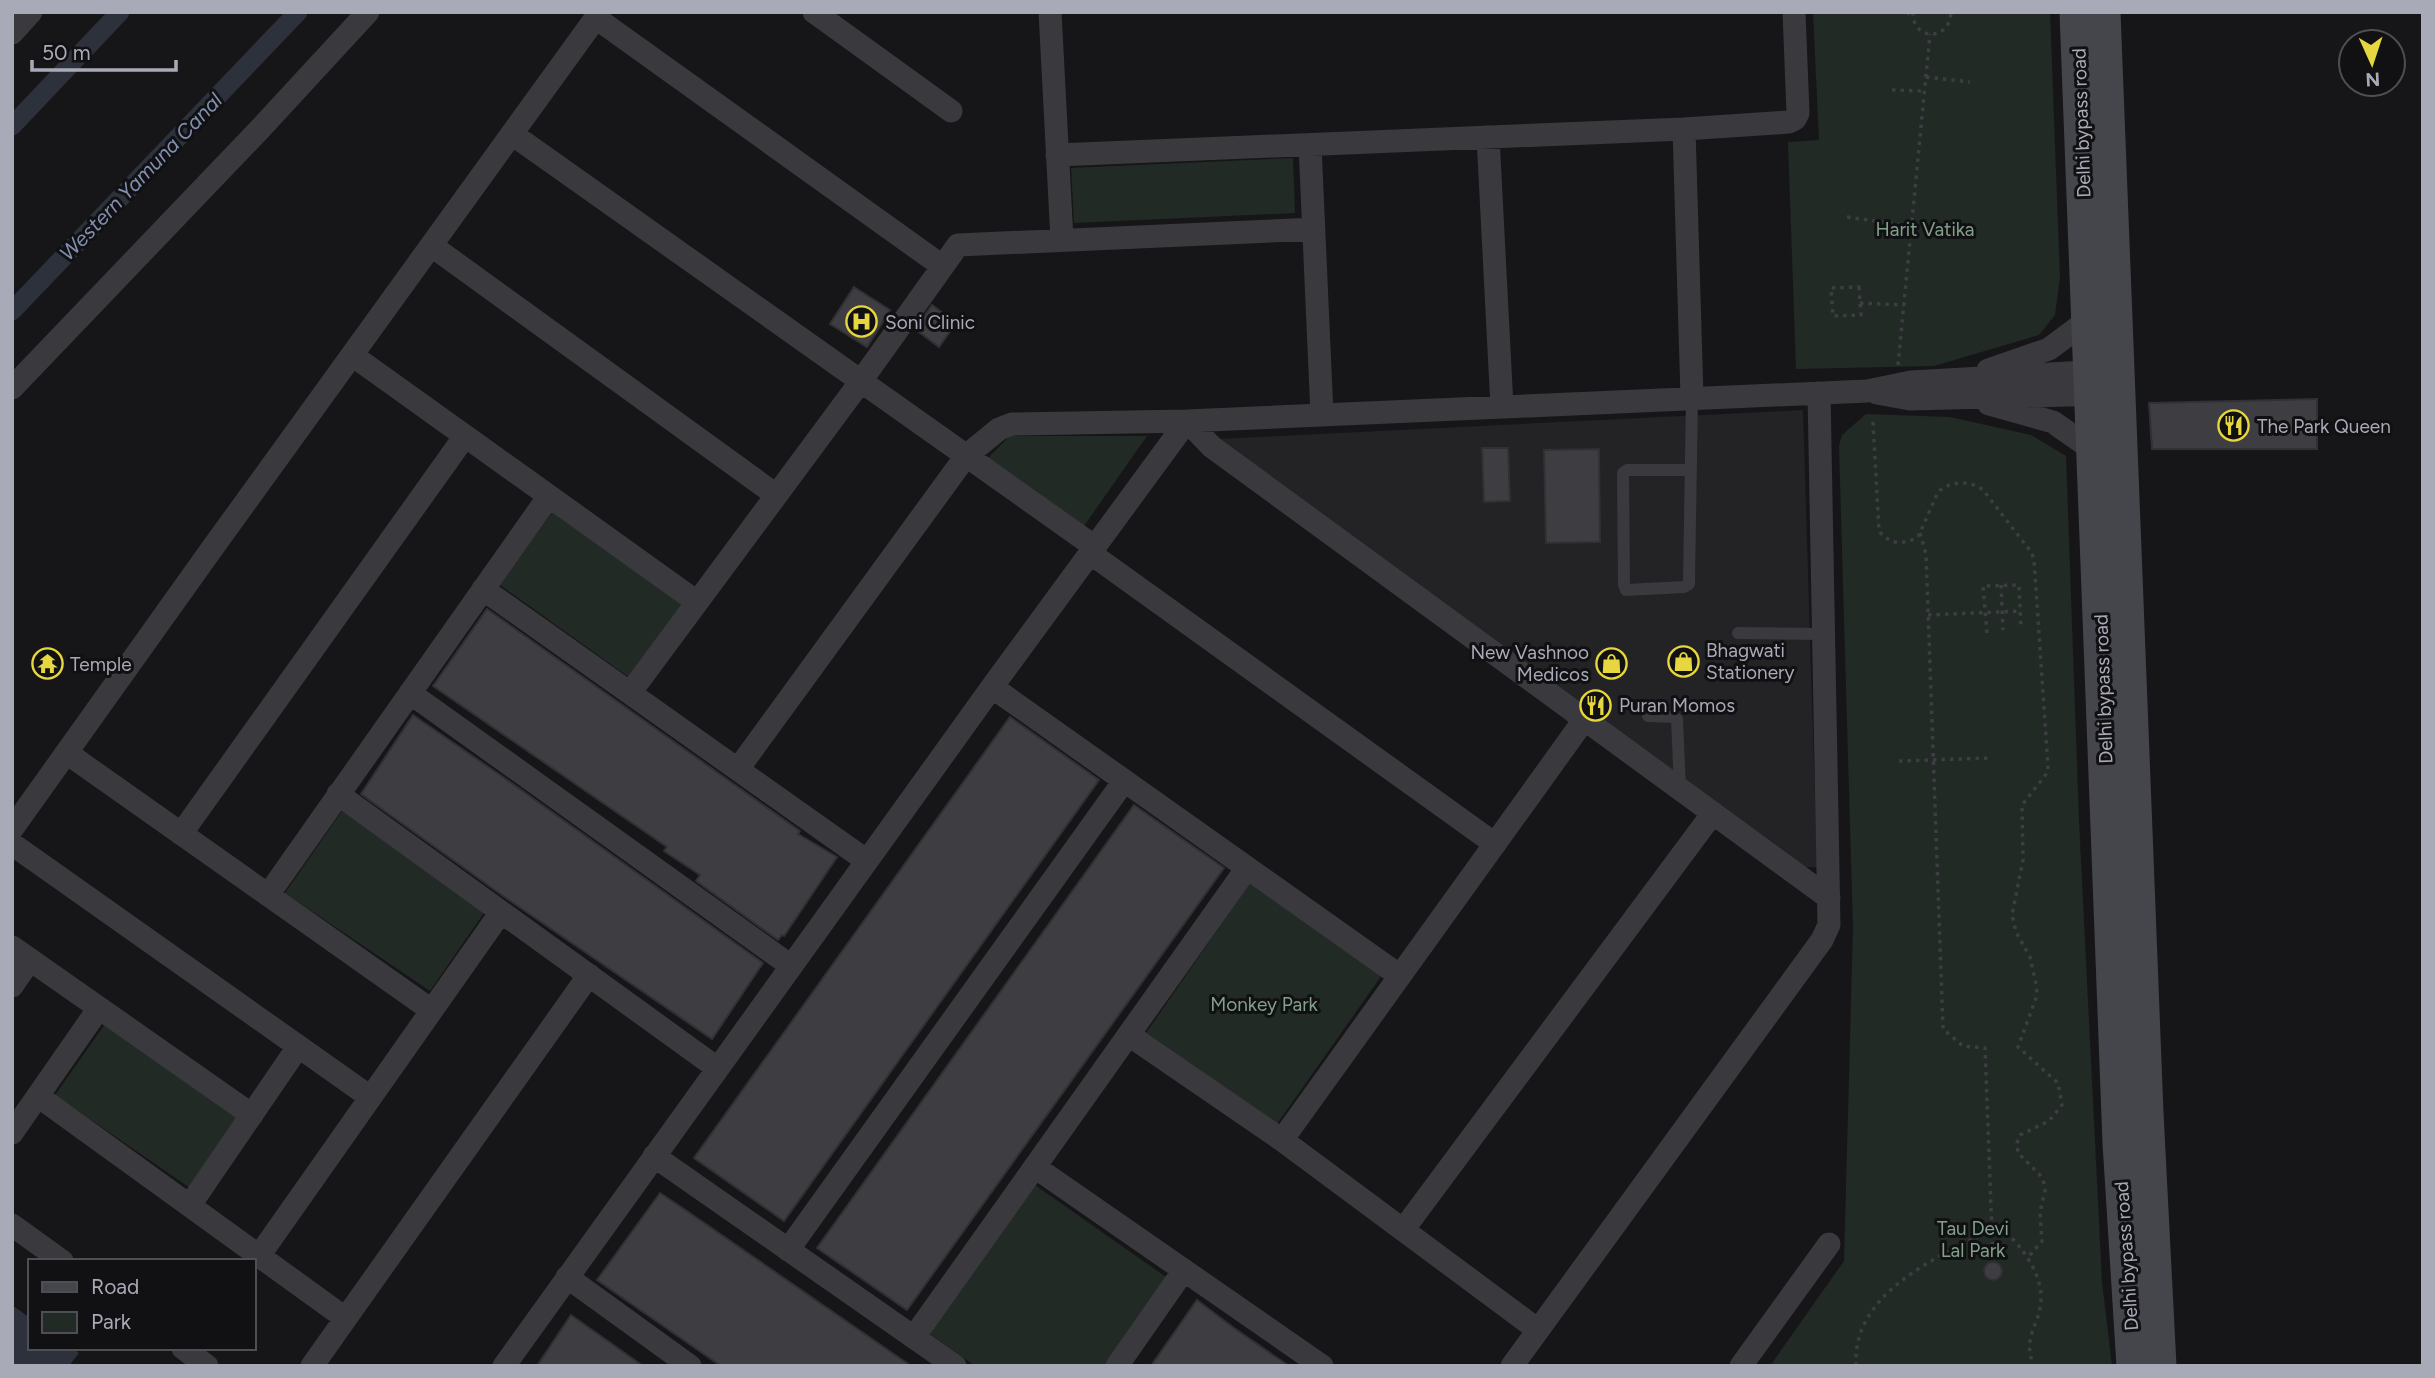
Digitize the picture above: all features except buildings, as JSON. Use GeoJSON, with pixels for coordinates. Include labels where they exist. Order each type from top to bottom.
{"type":"FeatureCollection","features":[{"type":"Feature","properties":{"kind":"main road","name":"Delhi bypass road"},"geometry":{"type":"LineString","coordinates":[[2076,12],[2088,320],[2105,382],[2093,450],[2119,1143],[2133,1366]]}},
{"type":"Feature","properties":{"kind":"main road","name":"Delhi bypass road"},"geometry":{"type":"LineString","coordinates":[[2104,12],[2105,382],[2160,1366]]}},
{"type":"Feature","properties":{"kind":"street"},"geometry":{"type":"LineString","coordinates":[[12,33],[32,12]]}},
{"type":"Feature","properties":{"kind":"street"},"geometry":{"type":"LineString","coordinates":[[12,388],[368,12]]}},
{"type":"Feature","properties":{"kind":"street"},"geometry":{"type":"LineString","coordinates":[[814,12],[951,111]]}},
{"type":"Feature","properties":{"kind":"street"},"geometry":{"type":"LineString","coordinates":[[1050,12],[1062,240]]}},
{"type":"Feature","properties":{"kind":"street"},"geometry":{"type":"LineString","coordinates":[[1057,155],[1684,129],[1789,121],[1795,119],[1798,113],[1794,12]]}},
{"type":"Feature","properties":{"kind":"street"},"geometry":{"type":"LineString","coordinates":[[12,829],[598,15],[942,266]]}},
{"type":"Feature","properties":{"kind":"street"},"geometry":{"type":"LineString","coordinates":[[1684,129],[1692,397]]}},
{"type":"Feature","properties":{"kind":"street"},"geometry":{"type":"LineString","coordinates":[[512,134],[966,456],[1495,844]]}},
{"type":"Feature","properties":{"kind":"street"},"geometry":{"type":"LineString","coordinates":[[1488,137],[1502,407]]}},
{"type":"Feature","properties":{"kind":"street"},"geometry":{"type":"LineString","coordinates":[[1310,145],[1322,415]]}},
{"type":"Feature","properties":{"kind":"street"},"geometry":{"type":"LineString","coordinates":[[630,692],[861,381],[954,247],[962,243],[1314,229]]}},
{"type":"Feature","properties":{"kind":"street"},"geometry":{"type":"LineString","coordinates":[[432,246],[776,495]]}},
{"type":"Feature","properties":{"kind":"street"},"geometry":{"type":"LineString","coordinates":[[1867,391],[1910,399],[1966,388],[2049,349],[2088,320]]}},
{"type":"Feature","properties":{"kind":"street"},"geometry":{"type":"LineString","coordinates":[[352,355],[697,602]]}},
{"type":"Feature","properties":{"kind":"street"},"geometry":{"type":"LineString","coordinates":[[738,769],[966,456],[999,429],[1012,424],[1187,421],[1867,391],[1896,384],[1966,388],[2105,382]]}},
{"type":"Feature","properties":{"kind":"street"},"geometry":{"type":"LineString","coordinates":[[1966,388],[2053,422],[2093,450]]}},
{"type":"Feature","properties":{"kind":"street"},"geometry":{"type":"LineString","coordinates":[[1512,1366],[1822,940],[1829,925],[1819,393]]}},
{"type":"Feature","properties":{"kind":"street"},"geometry":{"type":"LineString","coordinates":[[503,1366],[1187,421]]}},
{"type":"Feature","properties":{"kind":"street"},"geometry":{"type":"LineString","coordinates":[[1187,421],[1212,447],[1829,898]]}},
{"type":"Feature","properties":{"kind":"street"},"geometry":{"type":"LineString","coordinates":[[181,834],[465,436]]}},
{"type":"Feature","properties":{"kind":"street"},"geometry":{"type":"LineString","coordinates":[[268,895],[549,496]]}},
{"type":"Feature","properties":{"kind":"street"},"geometry":{"type":"LineString","coordinates":[[483,589],[867,860]]}},
{"type":"Feature","properties":{"kind":"street"},"geometry":{"type":"LineString","coordinates":[[992,687],[1400,976]]}},
{"type":"Feature","properties":{"kind":"street"},"geometry":{"type":"LineString","coordinates":[[410,692],[791,966]]}},
{"type":"Feature","properties":{"kind":"street"},"geometry":{"type":"LineString","coordinates":[[1282,1140],[1584,719]]}},
{"type":"Feature","properties":{"kind":"street"},"geometry":{"type":"LineString","coordinates":[[66,753],[431,1010]]}},
{"type":"Feature","properties":{"kind":"street"},"geometry":{"type":"LineString","coordinates":[[788,1250],[1124,780]]}},
{"type":"Feature","properties":{"kind":"street"},"geometry":{"type":"LineString","coordinates":[[338,794],[717,1068]]}},
{"type":"Feature","properties":{"kind":"street"},"geometry":{"type":"LineString","coordinates":[[1403,1230],[1713,813]]}},
{"type":"Feature","properties":{"kind":"street"},"geometry":{"type":"LineString","coordinates":[[12,844],[370,1097]]}},
{"type":"Feature","properties":{"kind":"street"},"geometry":{"type":"LineString","coordinates":[[914,1337],[1247,868]]}},
{"type":"Feature","properties":{"kind":"street"},"geometry":{"type":"LineString","coordinates":[[259,1256],[501,912]]}},
{"type":"Feature","properties":{"kind":"street"},"geometry":{"type":"LineString","coordinates":[[12,986],[21,953],[252,1115]]}},
{"type":"Feature","properties":{"kind":"street"},"geometry":{"type":"LineString","coordinates":[[312,1366],[589,975]]}},
{"type":"Feature","properties":{"kind":"street"},"geometry":{"type":"LineString","coordinates":[[12,1133],[99,1008]]}},
{"type":"Feature","properties":{"kind":"street"},"geometry":{"type":"LineString","coordinates":[[1129,1035],[1282,1140],[1538,1330]]}},
{"type":"Feature","properties":{"kind":"street"},"geometry":{"type":"LineString","coordinates":[[190,1205],[298,1047]]}},
{"type":"Feature","properties":{"kind":"street"},"geometry":{"type":"LineString","coordinates":[[38,1096],[345,1318]]}},
{"type":"Feature","properties":{"kind":"street"},"geometry":{"type":"LineString","coordinates":[[654,1156],[955,1366]]}},
{"type":"Feature","properties":{"kind":"street"},"geometry":{"type":"LineString","coordinates":[[1035,1167],[1315,1364]]}},
{"type":"Feature","properties":{"kind":"street"},"geometry":{"type":"LineString","coordinates":[[12,1225],[59,1259]]}},
{"type":"Feature","properties":{"kind":"street"},"geometry":{"type":"LineString","coordinates":[[1741,1366],[1829,1244]]}},
{"type":"Feature","properties":{"kind":"street"},"geometry":{"type":"LineString","coordinates":[[1118,1366],[1184,1270]]}},
{"type":"Feature","properties":{"kind":"street"},"geometry":{"type":"LineString","coordinates":[[567,1277],[690,1366]]}},
{"type":"Feature","properties":{"kind":"street"},"geometry":{"type":"LineString","coordinates":[[186,1350],[207,1366]]}},
{"type":"Feature","properties":{"kind":"lane"},"geometry":{"type":"LineString","coordinates":[[1691,470],[1627,470],[1623,473],[1626,590],[1684,587],[1689,584],[1691,470],[1692,397]]}},
{"type":"Feature","properties":{"kind":"lane"},"geometry":{"type":"LineString","coordinates":[[1738,634],[1824,634]]}},
{"type":"Feature","properties":{"kind":"lane"},"geometry":{"type":"LineString","coordinates":[[1648,716],[1677,719],[1680,790]]}},
{"type":"Feature","properties":{"kind":"path"},"geometry":{"type":"LineString","coordinates":[[1907,12],[1913,15],[1918,29],[1930,34],[1936,34],[1946,28],[1951,12]]}},
{"type":"Feature","properties":{"kind":"path"},"geometry":{"type":"LineString","coordinates":[[1896,384],[1930,34]]}},
{"type":"Feature","properties":{"kind":"path"},"geometry":{"type":"LineString","coordinates":[[1926,77],[1970,82]]}},
{"type":"Feature","properties":{"kind":"path"},"geometry":{"type":"LineString","coordinates":[[1892,90],[1924,91]]}},
{"type":"Feature","properties":{"kind":"path"},"geometry":{"type":"LineString","coordinates":[[1847,218],[1911,226]]}},
{"type":"Feature","properties":{"kind":"path"},"geometry":{"type":"LineString","coordinates":[[1831,288],[1859,288],[1860,303],[1861,315],[1833,316],[1831,288]]}},
{"type":"Feature","properties":{"kind":"path"},"geometry":{"type":"LineString","coordinates":[[1860,303],[1904,305]]}},
{"type":"Feature","properties":{"kind":"path"},"geometry":{"type":"LineString","coordinates":[[1873,422],[1879,531],[1885,539],[1900,543],[1918,537],[1938,492],[1943,487],[1972,483],[1983,490],[2032,553],[2034,560],[2048,767],[2047,773],[2022,806],[2023,860],[2012,915],[2016,932],[2030,957],[2037,988],[2036,998],[2018,1047],[2058,1083],[2062,1105],[2049,1121],[2020,1135],[2017,1143],[2018,1153],[2040,1175],[2045,1191],[2040,1212],[2042,1241],[2026,1256]]}},
{"type":"Feature","properties":{"kind":"path"},"geometry":{"type":"LineString","coordinates":[[1920,533],[1926,554],[1943,1030],[1963,1046],[1985,1048],[1993,1259]]}},
{"type":"Feature","properties":{"kind":"path"},"geometry":{"type":"LineString","coordinates":[[2001,585],[2003,630]]}},
{"type":"Feature","properties":{"kind":"path"},"geometry":{"type":"LineString","coordinates":[[1987,633],[1983,586],[2019,585],[2021,628]]}},
{"type":"Feature","properties":{"kind":"path"},"geometry":{"type":"LineString","coordinates":[[1928,615],[2020,611]]}},
{"type":"Feature","properties":{"kind":"path"},"geometry":{"type":"LineString","coordinates":[[1899,761],[1989,758]]}},
{"type":"Feature","properties":{"kind":"path"},"geometry":{"type":"LineString","coordinates":[[1992,1224],[2003,1229],[2021,1246],[2039,1285],[2042,1296],[2029,1342],[2034,1366]]}},
{"type":"Feature","properties":{"kind":"path"},"geometry":{"type":"LineString","coordinates":[[1856,1366],[1859,1337],[1874,1306],[1922,1266],[1985,1233],[1992,1224]]}},
{"type":"Feature","properties":{"kind":"shaded area"},"geometry":{"type":"Polygon","coordinates":[[[1803,410],[1817,867],[1802,867],[1219,439],[1803,410]]]}},
{"type":"Feature","properties":{"kind":"shaded area"},"geometry":{"type":"Polygon","coordinates":[[[12,1305],[28,1317],[28,1350],[75,1350],[79,1353],[69,1366],[12,1366],[12,1305]]]}},
{"type":"Feature","properties":{"kind":"green space","name":"Harit Vatika"},"geometry":{"type":"Polygon","coordinates":[[[1813,12],[2050,12],[2060,278],[2055,315],[2039,335],[1934,366],[1796,369],[1788,142],[1819,140],[1813,12]]]}},
{"type":"Feature","properties":{"kind":"green space"},"geometry":{"type":"Polygon","coordinates":[[[1293,158],[1295,213],[1074,223],[1071,168],[1293,158]]]}},
{"type":"Feature","properties":{"kind":"green space","name":"Tau Devi Lal Park"},"geometry":{"type":"Polygon","coordinates":[[[1866,414],[1950,417],[2031,435],[2066,456],[2079,821],[2102,1282],[2112,1366],[1775,1366],[1772,1363],[1844,1261],[1853,928],[1839,446],[1842,435],[1866,414]]]}},
{"type":"Feature","properties":{"kind":"green space"},"geometry":{"type":"Polygon","coordinates":[[[1010,436],[1147,436],[1084,526],[988,458],[1010,436]]]}},
{"type":"Feature","properties":{"kind":"green space"},"geometry":{"type":"Polygon","coordinates":[[[555,508],[686,602],[630,678],[500,585],[555,508]]]}},
{"type":"Feature","properties":{"kind":"green space"},"geometry":{"type":"Polygon","coordinates":[[[342,811],[486,910],[430,991],[285,893],[342,811]]]}},
{"type":"Feature","properties":{"kind":"green space","name":"Monkey Park"},"geometry":{"type":"Polygon","coordinates":[[[1250,883],[1382,975],[1277,1124],[1146,1033],[1250,883]]]}},
{"type":"Feature","properties":{"kind":"green space"},"geometry":{"type":"Polygon","coordinates":[[[105,1024],[239,1116],[190,1188],[55,1095],[105,1024]]]}},
{"type":"Feature","properties":{"kind":"green space"},"geometry":{"type":"Polygon","coordinates":[[[1035,1185],[1166,1277],[1104,1366],[975,1366],[930,1334],[1035,1185]]]}},
{"type":"Feature","properties":{"kind":"waterway"},"geometry":{"type":"LineString","coordinates":[[12,126],[120,12]]}},
{"type":"Feature","properties":{"kind":"waterway","name":"Western Yamuna Canal"},"geometry":{"type":"LineString","coordinates":[[12,311],[298,12]]}},
{"type":"Feature","properties":{"kind":"place","name":"Soni Clinic"},"geometry":{"type":"Point","coordinates":[862,322]}},
{"type":"Feature","properties":{"kind":"place","name":"The Park Queen"},"geometry":{"type":"Point","coordinates":[2234,426]}},
{"type":"Feature","properties":{"kind":"place","name":"Bhagwati Stationery"},"geometry":{"type":"Point","coordinates":[1683,661]}},
{"type":"Feature","properties":{"kind":"place","name":"New Vashnoo Medicos"},"geometry":{"type":"Point","coordinates":[1612,663]}},
{"type":"Feature","properties":{"kind":"place","name":"Temple"},"geometry":{"type":"Point","coordinates":[47,664]}},
{"type":"Feature","properties":{"kind":"place","name":"Puran Momos"},"geometry":{"type":"Point","coordinates":[1596,705]}}]}
